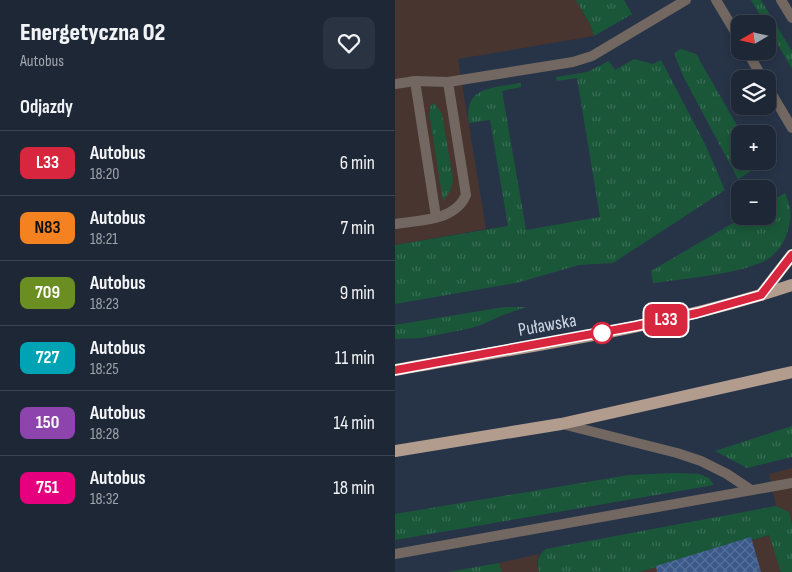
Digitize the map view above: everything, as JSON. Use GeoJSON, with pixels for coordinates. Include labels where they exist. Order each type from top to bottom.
{"type":"FeatureCollection","features":[{"type":"Feature","properties":{"kind":"main road"},"geometry":{"type":"LineString","coordinates":[[761,295],[792,255]]}},
{"type":"Feature","properties":{"kind":"main road","name":"Puławska"},"geometry":{"type":"LineString","coordinates":[[395,370],[697,313],[792,285]]}},
{"type":"Feature","properties":{"kind":"main road"},"geometry":{"type":"LineString","coordinates":[[395,451],[561,424],[792,372]]}},
{"type":"Feature","properties":{"kind":"street"},"geometry":{"type":"LineString","coordinates":[[395,84],[415,81],[449,82],[573,62],[592,56],[686,0]]}},
{"type":"Feature","properties":{"kind":"street"},"geometry":{"type":"LineString","coordinates":[[716,0],[731,25]]}},
{"type":"Feature","properties":{"kind":"street"},"geometry":{"type":"LineString","coordinates":[[781,0],[792,18]]}},
{"type":"Feature","properties":{"kind":"street"},"geometry":{"type":"LineString","coordinates":[[415,81],[436,217]]}},
{"type":"Feature","properties":{"kind":"street"},"geometry":{"type":"LineString","coordinates":[[395,224],[449,215],[462,205],[466,195],[449,82]]}},
{"type":"Feature","properties":{"kind":"street"},"geometry":{"type":"LineString","coordinates":[[776,101],[792,128]]}},
{"type":"Feature","properties":{"kind":"street"},"geometry":{"type":"LineString","coordinates":[[561,424],[677,453],[701,461],[727,474],[751,490]]}},
{"type":"Feature","properties":{"kind":"street"},"geometry":{"type":"LineString","coordinates":[[395,554],[792,483]]}},
{"type":"Feature","properties":{"kind":"shaded area"},"geometry":{"type":"Polygon","coordinates":[[[395,0],[576,0],[591,26],[594,36],[458,59],[486,229],[395,245],[395,0]]]}},
{"type":"Feature","properties":{"kind":"shaded area"},"geometry":{"type":"Polygon","coordinates":[[[792,468],[792,524],[789,512],[776,506],[769,474],[792,468]]]}},
{"type":"Feature","properties":{"kind":"shaded area"},"geometry":{"type":"Polygon","coordinates":[[[770,535],[781,572],[639,572],[770,535]]]}},
{"type":"Feature","properties":{"kind":"shaded area"},"geometry":{"type":"Polygon","coordinates":[[[539,554],[537,561],[539,572],[502,572],[499,563],[539,554]]]}},
{"type":"Feature","properties":{"kind":"green space"},"geometry":{"type":"Polygon","coordinates":[[[576,0],[624,0],[632,14],[594,36],[591,26],[576,0]]]}},
{"type":"Feature","properties":{"kind":"green space"},"geometry":{"type":"Polygon","coordinates":[[[751,0],[761,0],[770,15],[760,15],[751,0]]]}},
{"type":"Feature","properties":{"kind":"green space"},"geometry":{"type":"Polygon","coordinates":[[[776,25],[792,51],[792,69],[776,42],[776,25]]]}},
{"type":"Feature","properties":{"kind":"green space"},"geometry":{"type":"Polygon","coordinates":[[[681,49],[696,54],[737,125],[731,125],[731,166],[683,76],[674,53],[681,49]]]}},
{"type":"Feature","properties":{"kind":"green space"},"geometry":{"type":"Polygon","coordinates":[[[634,59],[653,64],[661,60],[705,144],[725,190],[613,263],[579,265],[516,283],[395,304],[395,245],[508,226],[490,120],[469,123],[468,111],[475,95],[491,88],[521,83],[521,87],[502,91],[526,230],[600,217],[577,78],[557,81],[556,77],[587,72],[609,61],[615,70],[634,59]]]}},
{"type":"Feature","properties":{"kind":"green space"},"geometry":{"type":"Polygon","coordinates":[[[434,103],[442,114],[453,180],[450,191],[443,201],[430,118],[430,107],[434,103]]]}},
{"type":"Feature","properties":{"kind":"green space"},"geometry":{"type":"Polygon","coordinates":[[[733,170],[753,170],[738,179],[733,170]]]}},
{"type":"Feature","properties":{"kind":"green space"},"geometry":{"type":"Polygon","coordinates":[[[785,193],[791,213],[787,233],[783,242],[772,256],[763,262],[733,271],[653,283],[651,271],[731,224],[776,225],[776,198],[785,193]]]}},
{"type":"Feature","properties":{"kind":"green space"},"geometry":{"type":"Polygon","coordinates":[[[504,307],[526,307],[467,329],[421,338],[395,339],[395,325],[504,307]]]}},
{"type":"Feature","properties":{"kind":"green space"},"geometry":{"type":"Polygon","coordinates":[[[792,426],[792,457],[747,468],[715,451],[792,426]]]}},
{"type":"Feature","properties":{"kind":"green space"},"geometry":{"type":"Polygon","coordinates":[[[699,474],[709,478],[714,485],[395,540],[395,514],[629,475],[699,474]]]}},
{"type":"Feature","properties":{"kind":"green space"},"geometry":{"type":"Polygon","coordinates":[[[776,506],[789,512],[792,524],[792,572],[781,572],[769,535],[639,572],[539,572],[538,559],[546,549],[776,506]]]}},
{"type":"Feature","properties":{"kind":"green space"},"geometry":{"type":"Polygon","coordinates":[[[499,563],[502,572],[448,572],[499,563]]]}},
{"type":"Feature","properties":{"kind":"building"},"geometry":{"type":"Polygon","coordinates":[[[751,537],[761,572],[657,572],[656,566],[751,537]]]}},
{"type":"Feature","properties":{"kind":"bus line","name":"L33"},"geometry":{"type":"LineString","coordinates":[[395,370],[636,326],[697,313],[761,295],[792,255]]}}]}
